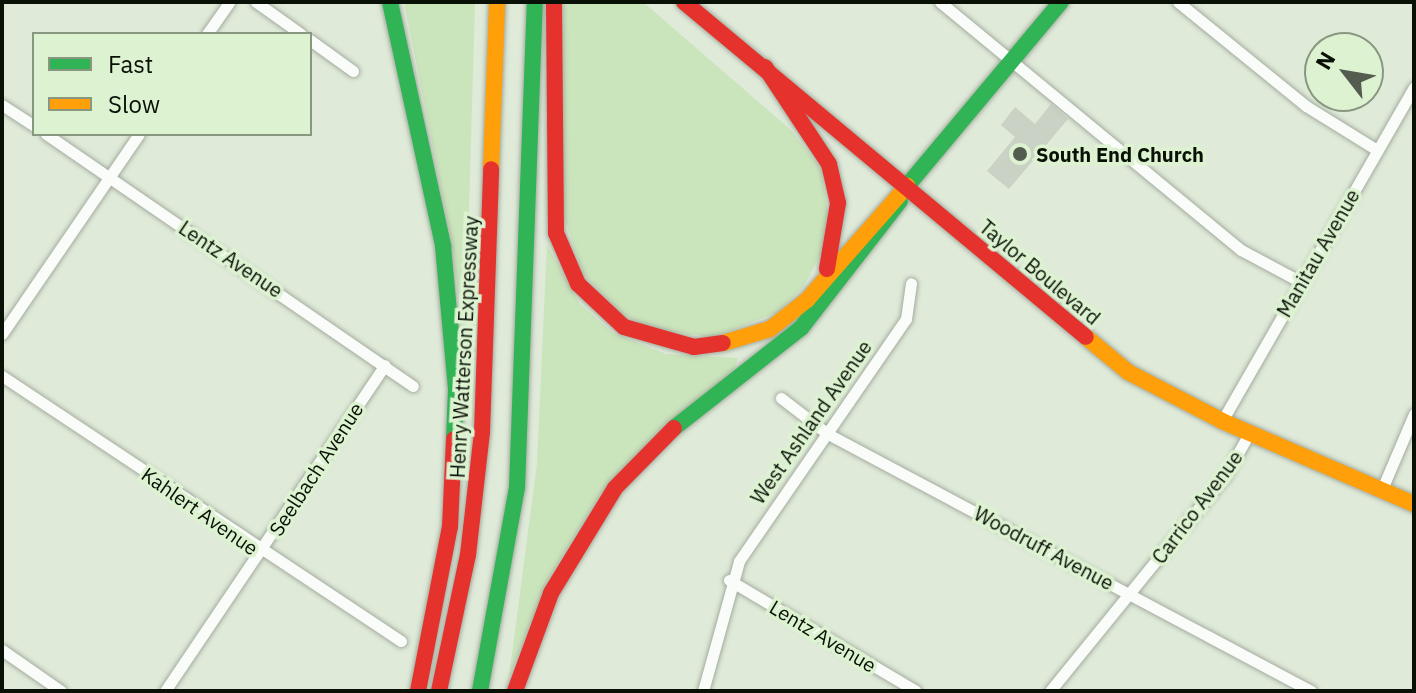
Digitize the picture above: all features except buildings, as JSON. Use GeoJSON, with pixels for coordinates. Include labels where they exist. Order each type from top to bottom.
{"type":"FeatureCollection","features":[{"type":"Feature","properties":{"kind":"main road"},"geometry":{"type":"LineString","coordinates":[[390,2],[443,246],[456,390],[450,527],[418,691]]}},
{"type":"Feature","properties":{"kind":"main road","name":"Henry Watterson Expressway"},"geometry":{"type":"LineString","coordinates":[[439,691],[468,555],[481,447],[497,2]]}},
{"type":"Feature","properties":{"kind":"main road"},"geometry":{"type":"LineString","coordinates":[[480,691],[518,473],[535,2]]}},
{"type":"Feature","properties":{"kind":"main road"},"geometry":{"type":"LineString","coordinates":[[554,2],[553,217],[561,251],[586,295],[640,336],[679,346],[719,346],[791,315],[907,186],[1061,2]]}},
{"type":"Feature","properties":{"kind":"main road","name":"Taylor Boulevard"},"geometry":{"type":"LineString","coordinates":[[690,4],[1128,372],[1222,421],[1414,504]]}},
{"type":"Feature","properties":{"kind":"main road"},"geometry":{"type":"LineString","coordinates":[[765,67],[814,133],[832,173],[837,233],[824,279]]}},
{"type":"Feature","properties":{"kind":"main road"},"geometry":{"type":"LineString","coordinates":[[515,691],[551,593],[615,488],[656,442],[801,328],[891,220],[907,186]]}},
{"type":"Feature","properties":{"kind":"street"},"geometry":{"type":"LineString","coordinates":[[208,32],[229,2]]}},
{"type":"Feature","properties":{"kind":"street"},"geometry":{"type":"LineString","coordinates":[[256,2],[298,32]]}},
{"type":"Feature","properties":{"kind":"street"},"geometry":{"type":"LineString","coordinates":[[940,2],[1241,250],[1301,282]]}},
{"type":"Feature","properties":{"kind":"street"},"geometry":{"type":"LineString","coordinates":[[1178,2],[1306,106],[1377,150]]}},
{"type":"Feature","properties":{"kind":"street"},"geometry":{"type":"LineString","coordinates":[[312,41],[353,71]]}},
{"type":"Feature","properties":{"kind":"street","name":"Manitau Avenue"},"geometry":{"type":"LineString","coordinates":[[1222,421],[1414,87]]}},
{"type":"Feature","properties":{"kind":"street"},"geometry":{"type":"LineString","coordinates":[[2,105],[32,125]]}},
{"type":"Feature","properties":{"kind":"street","name":"Lentz Avenue"},"geometry":{"type":"LineString","coordinates":[[49,136],[413,386]]}},
{"type":"Feature","properties":{"kind":"street"},"geometry":{"type":"LineString","coordinates":[[2,334],[138,136]]}},
{"type":"Feature","properties":{"kind":"street","name":"West Ashland Avenue"},"geometry":{"type":"LineString","coordinates":[[729,580],[906,319],[911,283]]}},
{"type":"Feature","properties":{"kind":"street","name":"Seelbach Avenue"},"geometry":{"type":"LineString","coordinates":[[165,691],[262,554],[385,365]]}},
{"type":"Feature","properties":{"kind":"street","name":"Kahlert Avenue"},"geometry":{"type":"LineString","coordinates":[[2,376],[262,554],[401,641]]}},
{"type":"Feature","properties":{"kind":"street","name":"Woodruff Avenue"},"geometry":{"type":"LineString","coordinates":[[781,398],[828,434],[1311,691]]}},
{"type":"Feature","properties":{"kind":"street"},"geometry":{"type":"LineString","coordinates":[[1382,489],[1414,414]]}},
{"type":"Feature","properties":{"kind":"street","name":"Carrico Avenue"},"geometry":{"type":"LineString","coordinates":[[1050,691],[1225,476],[1250,432]]}},
{"type":"Feature","properties":{"kind":"street"},"geometry":{"type":"LineString","coordinates":[[703,691],[729,580]]}},
{"type":"Feature","properties":{"kind":"street","name":"Lentz Avenue"},"geometry":{"type":"LineString","coordinates":[[729,580],[916,691]]}},
{"type":"Feature","properties":{"kind":"street"},"geometry":{"type":"LineString","coordinates":[[2,650],[61,691]]}},
{"type":"Feature","properties":{"kind":"green space"},"geometry":{"type":"Polygon","coordinates":[[[404,2],[475,2],[465,343],[451,238],[404,2]]]}},
{"type":"Feature","properties":{"kind":"green space"},"geometry":{"type":"Polygon","coordinates":[[[564,2],[643,2],[791,130],[821,169],[828,216],[822,252],[804,286],[778,312],[713,337],[651,329],[620,312],[583,273],[563,214],[564,2]]]}},
{"type":"Feature","properties":{"kind":"green space"},"geometry":{"type":"Polygon","coordinates":[[[547,245],[580,304],[613,333],[666,354],[738,358],[735,368],[600,494],[547,581],[509,677],[537,464],[547,245]]]}},
{"type":"Feature","properties":{"kind":"traffic: fast"},"geometry":{"type":"LineString","coordinates":[[390,2],[443,246],[456,390],[454,439]]}},
{"type":"Feature","properties":{"kind":"traffic: fast"},"geometry":{"type":"LineString","coordinates":[[480,691],[517,488],[535,2]]}},
{"type":"Feature","properties":{"kind":"traffic: fast"},"geometry":{"type":"LineString","coordinates":[[907,186],[1061,2]]}},
{"type":"Feature","properties":{"kind":"traffic: fast"},"geometry":{"type":"LineString","coordinates":[[674,428],[801,328],[900,201]]}},
{"type":"Feature","properties":{"kind":"traffic: slow"},"geometry":{"type":"LineString","coordinates":[[491,169],[497,2]]}},
{"type":"Feature","properties":{"kind":"traffic: slow"},"geometry":{"type":"LineString","coordinates":[[723,343],[770,329],[807,300],[907,186]]}},
{"type":"Feature","properties":{"kind":"traffic: slow"},"geometry":{"type":"LineString","coordinates":[[1086,337],[1128,372],[1222,421],[1414,504]]}},
{"type":"Feature","properties":{"kind":"traffic: jam"},"geometry":{"type":"LineString","coordinates":[[554,2],[556,233],[578,284],[624,327],[694,347],[723,343]]}},
{"type":"Feature","properties":{"kind":"traffic: jam"},"geometry":{"type":"LineString","coordinates":[[684,2],[1086,337]]}},
{"type":"Feature","properties":{"kind":"traffic: jam"},"geometry":{"type":"LineString","coordinates":[[765,67],[829,164],[838,203],[827,269]]}},
{"type":"Feature","properties":{"kind":"traffic: jam"},"geometry":{"type":"LineString","coordinates":[[439,691],[468,555],[482,432],[491,169]]}},
{"type":"Feature","properties":{"kind":"traffic: jam"},"geometry":{"type":"LineString","coordinates":[[515,691],[551,593],[615,488],[674,428]]}},
{"type":"Feature","properties":{"kind":"traffic: jam"},"geometry":{"type":"LineString","coordinates":[[418,691],[450,527],[454,439]]}},
{"type":"Feature","properties":{"kind":"place","name":"South End Church"},"geometry":{"type":"Point","coordinates":[1020,154]}}]}
